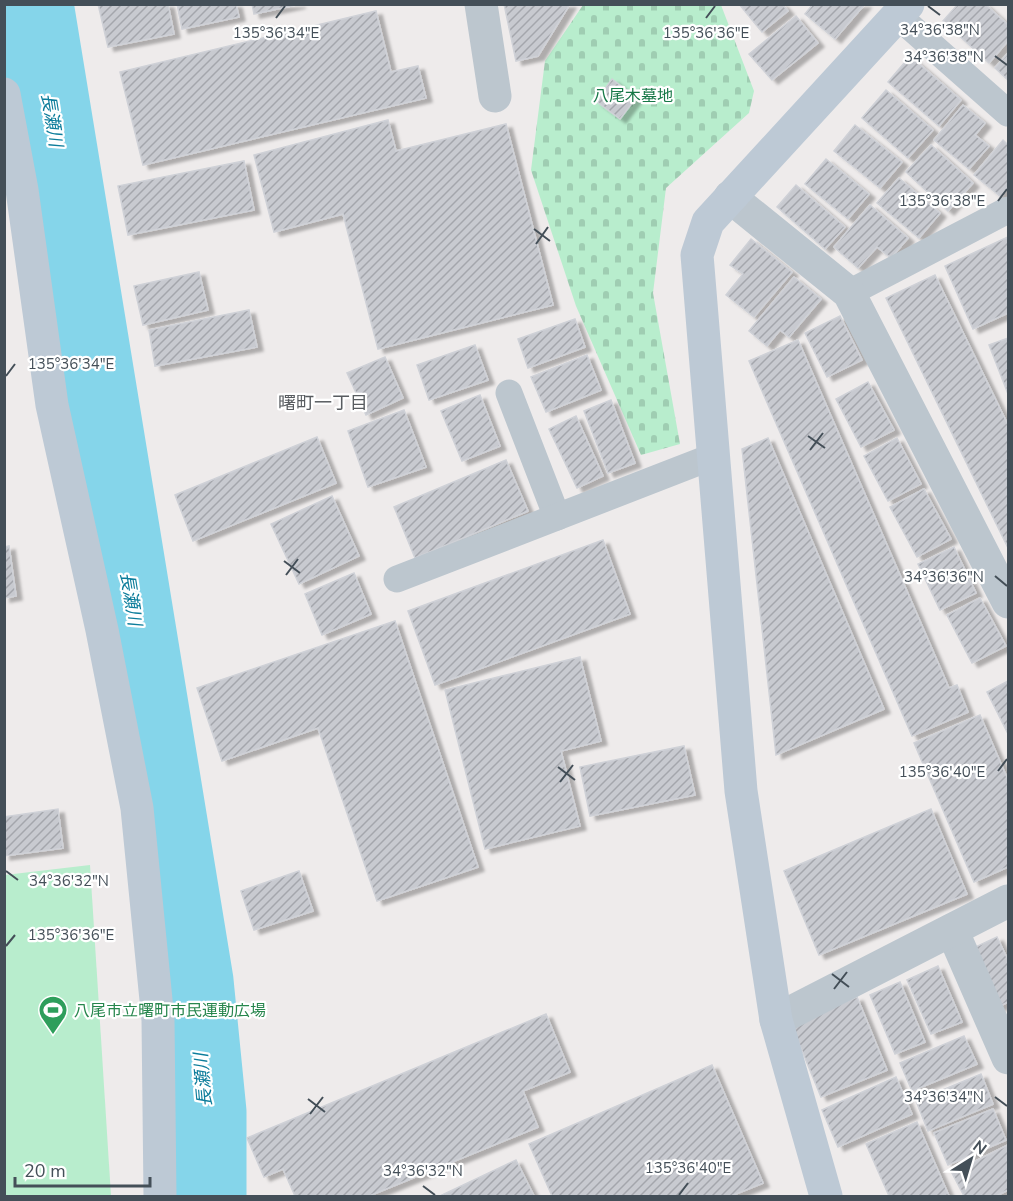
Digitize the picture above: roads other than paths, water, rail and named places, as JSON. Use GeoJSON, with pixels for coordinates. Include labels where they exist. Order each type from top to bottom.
{"type":"FeatureCollection","features":[{"type":"Feature","properties":{"kind":"street"},"geometry":{"type":"LineString","coordinates":[[481,4],[495,96]]}},
{"type":"Feature","properties":{"kind":"street"},"geometry":{"type":"LineString","coordinates":[[819,1194],[776,1020],[741,791],[697,255],[708,222],[903,10]]}},
{"type":"Feature","properties":{"kind":"street"},"geometry":{"type":"LineString","coordinates":[[4,94],[22,190],[52,405],[102,630],[137,808],[158,1020],[160,1197]]}},
{"type":"Feature","properties":{"kind":"street"},"geometry":{"type":"LineString","coordinates":[[730,197],[849,293],[1008,602]]}},
{"type":"Feature","properties":{"kind":"street"},"geometry":{"type":"LineString","coordinates":[[776,1020],[1008,901]]}},
{"type":"Feature","properties":{"kind":"street"},"geometry":{"type":"LineString","coordinates":[[952,930],[1008,1058]]}},
{"type":"Feature","properties":{"kind":"lane"},"geometry":{"type":"LineString","coordinates":[[903,10],[1008,113]]}},
{"type":"Feature","properties":{"kind":"lane"},"geometry":{"type":"LineString","coordinates":[[849,293],[1008,210]]}},
{"type":"Feature","properties":{"kind":"lane"},"geometry":{"type":"LineString","coordinates":[[509,393],[557,517]]}},
{"type":"Feature","properties":{"kind":"lane"},"geometry":{"type":"LineString","coordinates":[[397,579],[714,456]]}},
{"type":"Feature","properties":{"kind":"waterway","name":"長瀬川"},"geometry":{"type":"LineString","coordinates":[[33,4],[193,981],[206,1112],[206,1196]]}},
{"type":"Feature","properties":{"kind":"place","name":"八尾市立曙町市民運動広場"},"geometry":{"type":"Point","coordinates":[53,1036]}},
{"type":"Feature","properties":{"kind":"district","name":"曙町一丁目"},"geometry":{"type":"Point","coordinates":[323,403]}},
{"type":"Feature","properties":{"kind":"park label","name":"八尾木墓地"},"geometry":{"type":"Point","coordinates":[633,95]}}]}
